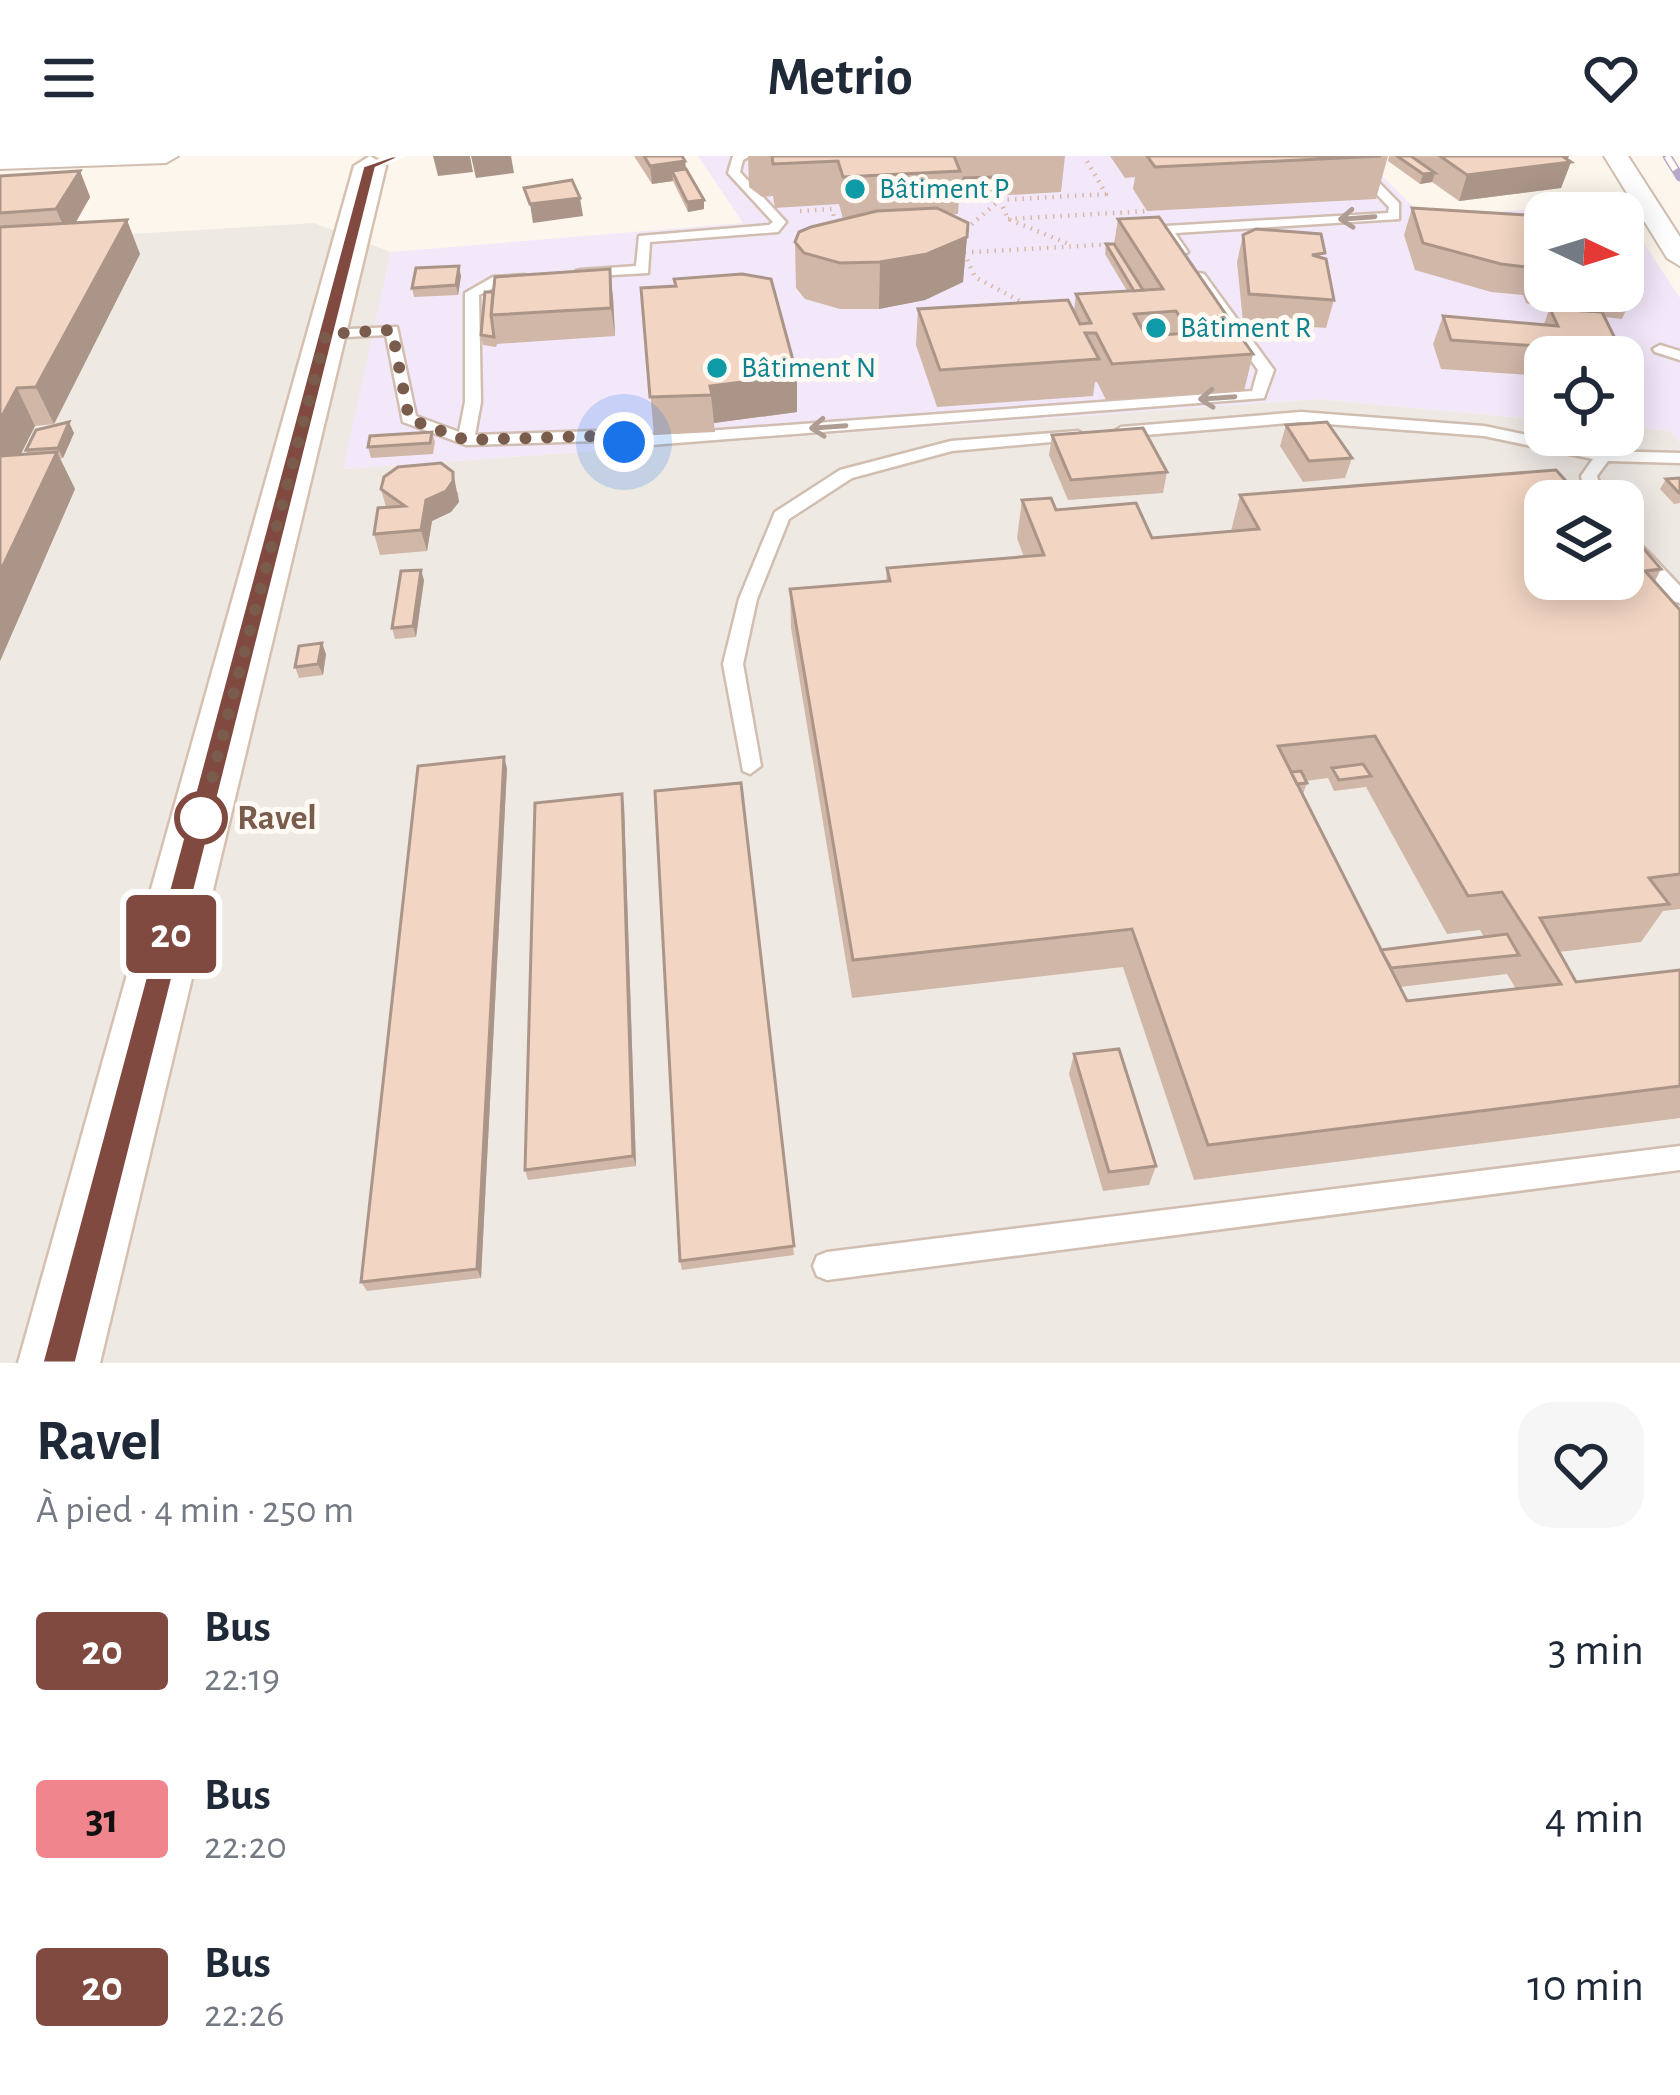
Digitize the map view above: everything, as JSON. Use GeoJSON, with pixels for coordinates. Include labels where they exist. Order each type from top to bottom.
{"type":"FeatureCollection","features":[{"type":"Feature","properties":{"kind":"street"},"geometry":{"type":"LineString","coordinates":[[0,162],[166,156]]}},
{"type":"Feature","properties":{"kind":"street"},"geometry":{"type":"LineString","coordinates":[[1616,156],[1680,258]]}},
{"type":"Feature","properties":{"kind":"street"},"geometry":{"type":"LineString","coordinates":[[59,1363],[367,161]]}},
{"type":"Feature","properties":{"kind":"lane"},"geometry":{"type":"LineString","coordinates":[[560,276],[644,270],[644,239],[772,229],[780,222],[734,173],[738,157],[744,156]]}},
{"type":"Feature","properties":{"kind":"lane"},"geometry":{"type":"LineString","coordinates":[[326,334],[392,330],[409,419],[466,440],[596,436],[624,442],[1259,395],[1266,370],[1166,230],[1394,216],[1395,206],[1346,156]]}},
{"type":"Feature","properties":{"kind":"lane"},"geometry":{"type":"LineString","coordinates":[[466,440],[473,402],[472,293],[498,280],[539,277]]}},
{"type":"Feature","properties":{"kind":"lane"},"geometry":{"type":"LineString","coordinates":[[1660,350],[1680,356]]}},
{"type":"Feature","properties":{"kind":"lane"},"geometry":{"type":"LineString","coordinates":[[750,766],[733,664],[748,599],[781,516],[846,474],[951,446],[1301,417],[1484,431],[1524,439]]}},
{"type":"Feature","properties":{"kind":"lane"},"geometry":{"type":"LineString","coordinates":[[1590,480],[1603,456],[1680,458]]}},
{"type":"Feature","properties":{"kind":"lane"},"geometry":{"type":"LineString","coordinates":[[1644,558],[1680,597]]}},
{"type":"Feature","properties":{"kind":"lane"},"geometry":{"type":"LineString","coordinates":[[827,1266],[1680,1158]]}},
{"type":"Feature","properties":{"kind":"path"},"geometry":{"type":"LineString","coordinates":[[1084,156],[1137,243]]}},
{"type":"Feature","properties":{"kind":"path"},"geometry":{"type":"LineString","coordinates":[[954,238],[1000,200],[1106,194]]}},
{"type":"Feature","properties":{"kind":"path"},"geometry":{"type":"LineString","coordinates":[[1000,200],[1008,219],[1076,247]]}},
{"type":"Feature","properties":{"kind":"path"},"geometry":{"type":"LineString","coordinates":[[771,213],[832,209],[841,242]]}},
{"type":"Feature","properties":{"kind":"path"},"geometry":{"type":"LineString","coordinates":[[1008,219],[1163,210]]}},
{"type":"Feature","properties":{"kind":"path"},"geometry":{"type":"LineString","coordinates":[[947,254],[1173,241]]}},
{"type":"Feature","properties":{"kind":"path"},"geometry":{"type":"LineString","coordinates":[[964,253],[975,277],[1047,316]]}},
{"type":"Feature","properties":{"kind":"shaded area"},"geometry":{"type":"Polygon","coordinates":[[[698,156],[1363,156],[1422,216],[1524,210],[1524,312],[1644,312],[1644,243],[1680,298],[1680,443],[1670,431],[1644,429],[1644,336],[1524,336],[1524,418],[1318,399],[343,469],[391,252],[743,223],[698,156]]]}},
{"type":"Feature","properties":{"kind":"shaded area"},"geometry":{"type":"Polygon","coordinates":[[[314,223],[391,252],[344,469],[1318,399],[1524,418],[1524,456],[1644,456],[1644,429],[1671,431],[1680,443],[1680,1363],[0,1363],[0,242],[314,223]]]}},
{"type":"Feature","properties":{"kind":"building"},"geometry":{"type":"Polygon","coordinates":[[[644,156],[682,156],[685,161],[650,166],[644,156]]]}},
{"type":"Feature","properties":{"kind":"building"},"geometry":{"type":"Polygon","coordinates":[[[772,156],[954,156],[960,171],[843,177],[838,161],[773,164],[772,156]]]}},
{"type":"Feature","properties":{"kind":"building"},"geometry":{"type":"Polygon","coordinates":[[[1147,156],[1381,156],[1155,167],[1147,156]]]}},
{"type":"Feature","properties":{"kind":"building"},"geometry":{"type":"Polygon","coordinates":[[[1397,156],[1411,156],[1435,173],[1423,174],[1397,156]]]}},
{"type":"Feature","properties":{"kind":"building"},"geometry":{"type":"Polygon","coordinates":[[[1440,156],[1562,156],[1571,162],[1467,175],[1440,156]]]}},
{"type":"Feature","properties":{"kind":"building"},"geometry":{"type":"Polygon","coordinates":[[[686,169],[704,200],[687,202],[672,171],[686,169]]]}},
{"type":"Feature","properties":{"kind":"building"},"geometry":{"type":"Polygon","coordinates":[[[80,171],[56,209],[0,213],[0,176],[80,171]]]}},
{"type":"Feature","properties":{"kind":"building"},"geometry":{"type":"Polygon","coordinates":[[[995,177],[1000,186],[963,188],[964,178],[995,177]]]}},
{"type":"Feature","properties":{"kind":"building"},"geometry":{"type":"Polygon","coordinates":[[[572,180],[580,198],[530,204],[524,188],[572,180]]]}},
{"type":"Feature","properties":{"kind":"building"},"geometry":{"type":"Polygon","coordinates":[[[937,208],[968,223],[967,237],[927,254],[840,263],[804,253],[795,242],[799,232],[811,227],[877,211],[937,208]]]}},
{"type":"Feature","properties":{"kind":"building"},"geometry":{"type":"Polygon","coordinates":[[[1412,208],[1524,215],[1524,267],[1423,243],[1412,208]]]}},
{"type":"Feature","properties":{"kind":"building"},"geometry":{"type":"Polygon","coordinates":[[[1159,217],[1227,316],[1214,317],[1218,322],[1230,321],[1253,354],[1112,364],[1096,333],[1085,333],[1099,359],[940,370],[918,309],[1068,300],[1080,324],[1091,323],[1076,294],[1163,289],[1118,219],[1159,217]],[[1176,311],[1134,314],[1146,336],[1190,333],[1176,311]]]}},
{"type":"Feature","properties":{"kind":"building"},"geometry":{"type":"Polygon","coordinates":[[[127,220],[36,387],[17,388],[0,420],[0,227],[127,220]]]}},
{"type":"Feature","properties":{"kind":"building"},"geometry":{"type":"Polygon","coordinates":[[[1256,229],[1321,234],[1325,253],[1312,255],[1326,259],[1334,300],[1249,294],[1243,235],[1256,229]]]}},
{"type":"Feature","properties":{"kind":"building"},"geometry":{"type":"Polygon","coordinates":[[[1106,244],[1114,244],[1143,290],[1134,291],[1106,244]]]}},
{"type":"Feature","properties":{"kind":"building"},"geometry":{"type":"Polygon","coordinates":[[[459,266],[456,285],[412,288],[416,268],[459,266]]]}},
{"type":"Feature","properties":{"kind":"building"},"geometry":{"type":"Polygon","coordinates":[[[610,269],[611,308],[491,315],[495,277],[610,269]]]}},
{"type":"Feature","properties":{"kind":"building","name":"Bâtiment N"},"geometry":{"type":"Polygon","coordinates":[[[742,274],[771,279],[797,375],[710,386],[712,395],[650,397],[641,288],[676,286],[674,279],[742,274]]]}},
{"type":"Feature","properties":{"kind":"building"},"geometry":{"type":"Polygon","coordinates":[[[485,292],[493,292],[494,337],[481,335],[485,292]]]}},
{"type":"Feature","properties":{"kind":"building"},"geometry":{"type":"Polygon","coordinates":[[[1551,312],[1602,312],[1614,336],[1524,336],[1524,345],[1451,340],[1443,316],[1558,326],[1551,312]]]}},
{"type":"Feature","properties":{"kind":"building"},"geometry":{"type":"Polygon","coordinates":[[[69,422],[58,448],[26,450],[36,430],[69,422]]]}},
{"type":"Feature","properties":{"kind":"building"},"geometry":{"type":"Polygon","coordinates":[[[1327,422],[1352,458],[1309,461],[1286,425],[1327,422]]]}},
{"type":"Feature","properties":{"kind":"building"},"geometry":{"type":"Polygon","coordinates":[[[1143,428],[1167,472],[1071,480],[1052,435],[1143,428]]]}},
{"type":"Feature","properties":{"kind":"building"},"geometry":{"type":"Polygon","coordinates":[[[432,432],[430,443],[368,447],[370,436],[432,432]]]}},
{"type":"Feature","properties":{"kind":"building"},"geometry":{"type":"Polygon","coordinates":[[[57,452],[0,572],[0,456],[57,452]]]}},
{"type":"Feature","properties":{"kind":"building"},"geometry":{"type":"Polygon","coordinates":[[[441,463],[453,472],[453,481],[446,491],[426,500],[421,530],[374,534],[378,508],[405,506],[381,489],[384,477],[398,467],[441,463]]]}},
{"type":"Feature","properties":{"kind":"building"},"geometry":{"type":"Polygon","coordinates":[[[1556,470],[1565,480],[1524,480],[1524,600],[1644,600],[1644,549],[1661,569],[1645,571],[1680,610],[1680,874],[1649,878],[1669,904],[1540,918],[1576,982],[1680,970],[1680,1086],[1208,1145],[1132,929],[853,960],[790,589],[890,581],[887,568],[1044,555],[1022,500],[1051,498],[1056,510],[1136,503],[1152,538],[1259,529],[1240,495],[1556,470]],[[1375,736],[1278,746],[1407,1001],[1561,984],[1502,892],[1468,896],[1375,736]]]}},
{"type":"Feature","properties":{"kind":"building"},"geometry":{"type":"Polygon","coordinates":[[[1680,478],[1680,493],[1679,493],[1666,479],[1680,478]]]}},
{"type":"Feature","properties":{"kind":"building"},"geometry":{"type":"Polygon","coordinates":[[[421,570],[413,626],[392,628],[401,571],[421,570]]]}},
{"type":"Feature","properties":{"kind":"building"},"geometry":{"type":"Polygon","coordinates":[[[322,643],[318,664],[295,667],[299,646],[322,643]]]}},
{"type":"Feature","properties":{"kind":"building"},"geometry":{"type":"Polygon","coordinates":[[[504,757],[477,1269],[361,1282],[418,766],[504,757]]]}},
{"type":"Feature","properties":{"kind":"building"},"geometry":{"type":"Polygon","coordinates":[[[1363,764],[1371,776],[1339,780],[1332,768],[1363,764]]]}},
{"type":"Feature","properties":{"kind":"building"},"geometry":{"type":"Polygon","coordinates":[[[1301,771],[1307,783],[1297,784],[1291,772],[1301,771]]]}},
{"type":"Feature","properties":{"kind":"building"},"geometry":{"type":"Polygon","coordinates":[[[741,783],[794,1246],[680,1261],[655,791],[741,783]]]}},
{"type":"Feature","properties":{"kind":"building"},"geometry":{"type":"Polygon","coordinates":[[[622,794],[633,1156],[525,1170],[535,803],[622,794]]]}},
{"type":"Feature","properties":{"kind":"building"},"geometry":{"type":"Polygon","coordinates":[[[1507,934],[1519,955],[1391,968],[1381,950],[1507,934]]]}},
{"type":"Feature","properties":{"kind":"building"},"geometry":{"type":"Polygon","coordinates":[[[1119,1049],[1156,1166],[1109,1172],[1074,1054],[1119,1049]]]}},
{"type":"Feature","properties":{"kind":"railway"},"geometry":{"type":"LineString","coordinates":[[1667,156],[1680,177]]}},
{"type":"Feature","properties":{"kind":"bus line","name":"20"},"geometry":{"type":"LineString","coordinates":[[59,1363],[370,166],[396,156]]}},
{"type":"Feature","properties":{"kind":"place","name":"Bâtiment P"},"geometry":{"type":"Point","coordinates":[855,189]}},
{"type":"Feature","properties":{"kind":"place","name":"Bâtiment R"},"geometry":{"type":"Point","coordinates":[1156,328]}},
{"type":"Feature","properties":{"kind":"place","name":"Bâtiment N"},"geometry":{"type":"Point","coordinates":[717,368]}},
{"type":"Feature","properties":{"kind":"place","name":"Ravel"},"geometry":{"type":"Point","coordinates":[201,818]}},
{"type":"Feature","properties":{"kind":"route"},"geometry":{"type":"LineString","coordinates":[[201,818],[199,829],[326,334],[392,330],[409,419],[466,440],[596,436],[624,442]]}}]}
